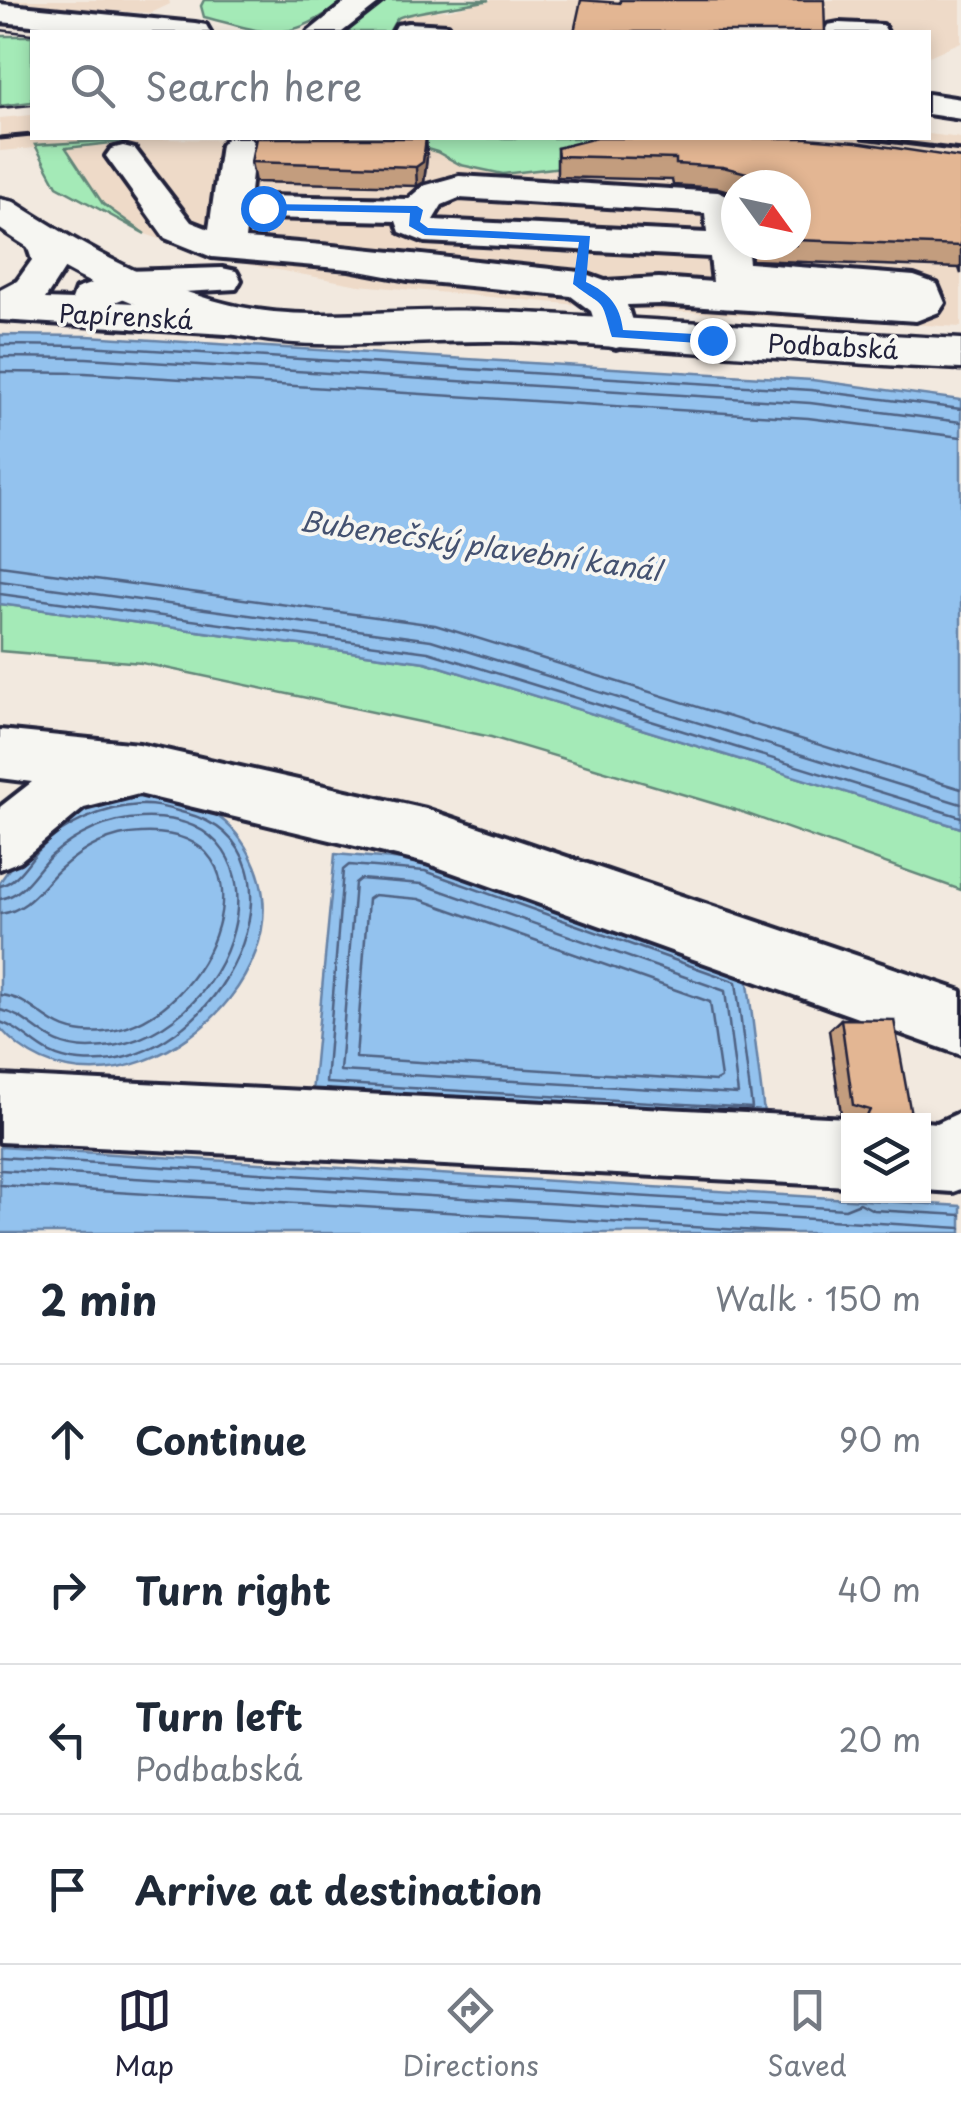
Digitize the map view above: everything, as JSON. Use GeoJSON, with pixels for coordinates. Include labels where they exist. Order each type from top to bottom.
{"type":"FeatureCollection","features":[{"type":"Feature","properties":{"kind":"main road","name":"Podbabská"},"geometry":{"type":"LineString","coordinates":[[0,171],[114,241],[465,325]]}},
{"type":"Feature","properties":{"kind":"main road","name":"Podbabská"},"geometry":{"type":"LineString","coordinates":[[0,211],[45,242],[126,282],[242,322],[338,328],[465,325],[599,304],[961,354]]}},
{"type":"Feature","properties":{"kind":"street"},"geometry":{"type":"LineString","coordinates":[[327,30],[368,0]]}},
{"type":"Feature","properties":{"kind":"street"},"geometry":{"type":"LineString","coordinates":[[0,13],[182,20]]}},
{"type":"Feature","properties":{"kind":"street"},"geometry":{"type":"LineString","coordinates":[[844,30],[869,22]]}},
{"type":"Feature","properties":{"kind":"street"},"geometry":{"type":"LineString","coordinates":[[223,265],[238,145]]}},
{"type":"Feature","properties":{"kind":"street"},"geometry":{"type":"LineString","coordinates":[[123,156],[178,230],[223,265]]}},
{"type":"Feature","properties":{"kind":"street"},"geometry":{"type":"LineString","coordinates":[[442,189],[588,196],[718,204],[723,208],[730,272],[585,238],[425,231],[413,224],[423,200],[442,189]]}},
{"type":"Feature","properties":{"kind":"street"},"geometry":{"type":"LineString","coordinates":[[588,196],[585,238],[599,304]]}},
{"type":"Feature","properties":{"kind":"street"},"geometry":{"type":"LineString","coordinates":[[263,208],[417,210]]}},
{"type":"Feature","properties":{"kind":"street"},"geometry":{"type":"LineString","coordinates":[[114,241],[124,262],[126,282]]}},
{"type":"Feature","properties":{"kind":"street"},"geometry":{"type":"LineString","coordinates":[[4,309],[41,280],[50,260],[45,242]]}},
{"type":"Feature","properties":{"kind":"street","name":"Papírenská"},"geometry":{"type":"LineString","coordinates":[[4,309],[71,303],[126,282],[223,265],[349,257],[599,304],[730,272]]}},
{"type":"Feature","properties":{"kind":"street","name":"Papírenská"},"geometry":{"type":"LineString","coordinates":[[4,309],[242,322]]}},
{"type":"Feature","properties":{"kind":"street"},"geometry":{"type":"LineString","coordinates":[[0,754],[139,768],[426,836],[961,1023]]}},
{"type":"Feature","properties":{"kind":"street"},"geometry":{"type":"LineString","coordinates":[[0,842],[68,788],[139,768]]}},
{"type":"Feature","properties":{"kind":"street"},"geometry":{"type":"LineString","coordinates":[[0,1109],[841,1152]]}},
{"type":"Feature","properties":{"kind":"street"},"geometry":{"type":"LineString","coordinates":[[931,1156],[953,1158],[961,1146]]}},
{"type":"Feature","properties":{"kind":"shaded area"},"geometry":{"type":"Polygon","coordinates":[[[0,0],[169,0],[170,4],[151,13],[35,7],[0,0]]]}},
{"type":"Feature","properties":{"kind":"shaded area"},"geometry":{"type":"Polygon","coordinates":[[[489,0],[961,0],[961,42],[931,55],[931,30],[390,30],[398,18],[415,12],[449,10],[489,0]]]}},
{"type":"Feature","properties":{"kind":"shaded area"},"geometry":{"type":"Polygon","coordinates":[[[30,115],[30,140],[400,141],[437,152],[461,165],[503,174],[562,167],[611,140],[931,140],[931,134],[961,138],[961,327],[612,308],[359,285],[218,259],[145,234],[103,204],[66,147],[118,141],[0,151],[0,118],[30,115]]]}},
{"type":"Feature","properties":{"kind":"green space"},"geometry":{"type":"Polygon","coordinates":[[[204,0],[346,0],[308,24],[288,30],[258,30],[204,17],[204,0]]]}},
{"type":"Feature","properties":{"kind":"green space"},"geometry":{"type":"Polygon","coordinates":[[[386,0],[489,0],[403,16],[390,30],[345,30],[386,0]]]}},
{"type":"Feature","properties":{"kind":"green space"},"geometry":{"type":"Polygon","coordinates":[[[0,36],[30,36],[30,102],[0,106],[0,36]]]}},
{"type":"Feature","properties":{"kind":"green space"},"geometry":{"type":"Polygon","coordinates":[[[139,140],[66,148],[103,204],[145,234],[57,186],[35,145],[139,140]]]}},
{"type":"Feature","properties":{"kind":"green space"},"geometry":{"type":"Polygon","coordinates":[[[352,140],[595,140],[562,167],[503,174],[461,165],[437,152],[400,141],[352,140]]]}},
{"type":"Feature","properties":{"kind":"green space"},"geometry":{"type":"Polygon","coordinates":[[[0,604],[425,662],[961,828],[961,890],[742,812],[491,737],[142,663],[0,651],[0,604]]]}},
{"type":"Feature","properties":{"kind":"water","name":"Bubenečský plavební kanál"},"geometry":{"type":"Polygon","coordinates":[[[0,335],[87,336],[812,380],[961,400],[961,828],[425,662],[0,604],[0,335]]]}},
{"type":"Feature","properties":{"kind":"water"},"geometry":{"type":"Polygon","coordinates":[[[155,795],[214,813],[249,853],[263,903],[255,953],[230,998],[191,1035],[144,1061],[94,1070],[44,1061],[0,1028],[0,882],[14,862],[83,809],[109,800],[155,795]]]}},
{"type":"Feature","properties":{"kind":"water"},"geometry":{"type":"Polygon","coordinates":[[[335,854],[427,862],[747,975],[765,1121],[312,1093],[335,854]]]}},
{"type":"Feature","properties":{"kind":"water"},"geometry":{"type":"Polygon","coordinates":[[[0,1147],[841,1199],[841,1203],[961,1206],[961,1233],[0,1233],[0,1147]]]}},
{"type":"Feature","properties":{"kind":"building"},"geometry":{"type":"Polygon","coordinates":[[[581,0],[824,0],[825,30],[574,30],[581,0]]]}},
{"type":"Feature","properties":{"kind":"building"},"geometry":{"type":"Polygon","coordinates":[[[256,140],[426,140],[423,162],[416,167],[251,162],[256,140]]]}},
{"type":"Feature","properties":{"kind":"building"},"geometry":{"type":"Polygon","coordinates":[[[588,140],[831,140],[961,158],[961,246],[811,241],[811,170],[735,170],[676,164],[676,159],[558,156],[557,148],[588,140]]]}},
{"type":"Feature","properties":{"kind":"building"},"geometry":{"type":"Polygon","coordinates":[[[841,1019],[894,1020],[911,1113],[868,1113],[870,1110],[853,1105],[841,1019]]]}},
{"type":"Feature","properties":{"kind":"tram line"},"geometry":{"type":"LineString","coordinates":[[0,30],[30,34]]}},
{"type":"Feature","properties":{"kind":"tram line"},"geometry":{"type":"LineString","coordinates":[[0,108],[30,105]]}},
{"type":"Feature","properties":{"kind":"railway"},"geometry":{"type":"LineString","coordinates":[[0,138],[30,135]]}},
{"type":"Feature","properties":{"kind":"railway"},"geometry":{"type":"LineString","coordinates":[[878,140],[961,150]]}},
{"type":"Feature","properties":{"kind":"route"},"geometry":{"type":"LineString","coordinates":[[263,208],[417,210],[413,224],[425,231],[585,238],[580,284],[600,294],[614,312],[616,334],[712,340]]}}]}
